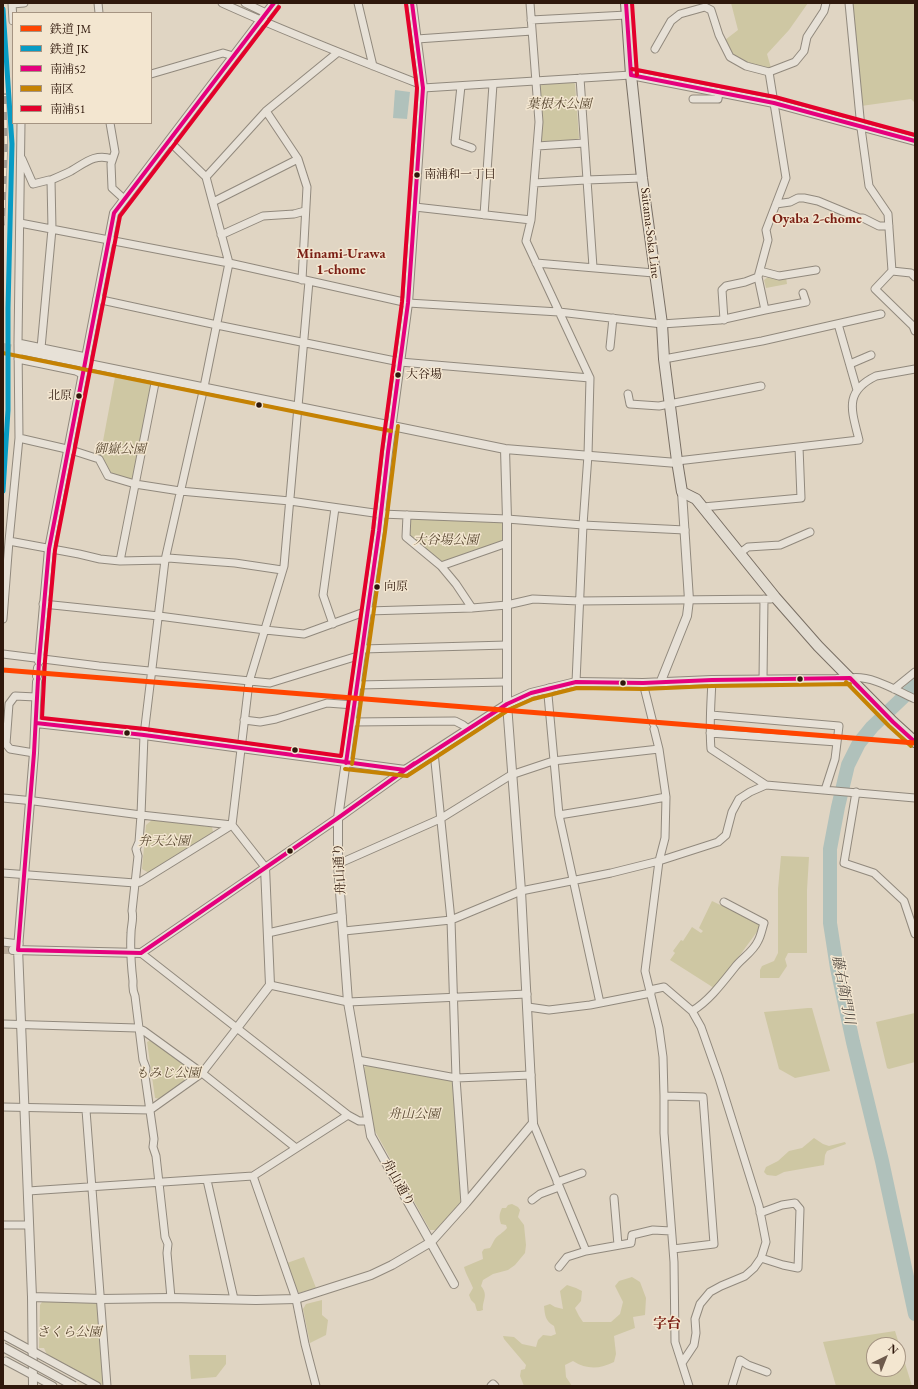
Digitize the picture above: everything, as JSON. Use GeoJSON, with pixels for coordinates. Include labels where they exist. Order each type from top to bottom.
{"type":"FeatureCollection","features":[{"type":"Feature","properties":{"kind":"main road","name":"Saitama-Soka Line"},"geometry":{"type":"LineString","coordinates":[[626,3],[631,75],[642,178],[662,324],[669,404],[682,492]]}},
{"type":"Feature","properties":{"kind":"main road"},"geometry":{"type":"LineString","coordinates":[[682,492],[696,499],[775,597],[818,646],[893,722],[915,742]]}},
{"type":"Feature","properties":{"kind":"street"},"geometry":{"type":"LineString","coordinates":[[12,4],[24,3]]}},
{"type":"Feature","properties":{"kind":"street"},"geometry":{"type":"LineString","coordinates":[[222,3],[422,87],[461,86],[631,75],[774,103],[861,128],[915,141]]}},
{"type":"Feature","properties":{"kind":"street"},"geometry":{"type":"LineString","coordinates":[[244,3],[266,13]]}},
{"type":"Feature","properties":{"kind":"street"},"geometry":{"type":"LineString","coordinates":[[32,1386],[32,1297],[17,948],[34,753],[36,697],[43,604],[49,548],[114,213],[274,3]]}},
{"type":"Feature","properties":{"kind":"street"},"geometry":{"type":"LineString","coordinates":[[358,3],[373,66]]}},
{"type":"Feature","properties":{"kind":"street","name":"舟山通り"},"geometry":{"type":"LineString","coordinates":[[412,3],[422,87],[408,303],[381,514],[366,611],[338,818],[338,864],[348,1002],[371,1136],[454,1284]]}},
{"type":"Feature","properties":{"kind":"street"},"geometry":{"type":"LineString","coordinates":[[530,3],[540,122],[531,220],[526,241],[590,378],[588,455],[583,525],[576,682]]}},
{"type":"Feature","properties":{"kind":"street"},"geometry":{"type":"LineString","coordinates":[[655,48],[671,21],[680,14],[705,7],[711,10],[719,35],[730,57],[746,66],[769,72],[796,62],[804,51],[808,37],[824,11],[826,3]]}},
{"type":"Feature","properties":{"kind":"street"},"geometry":{"type":"LineString","coordinates":[[849,3],[861,128],[869,186],[888,214],[892,271],[875,288],[913,326],[915,331]]}},
{"type":"Feature","properties":{"kind":"street"},"geometry":{"type":"LineString","coordinates":[[531,20],[627,15]]}},
{"type":"Feature","properties":{"kind":"street"},"geometry":{"type":"LineString","coordinates":[[417,39],[532,31]]}},
{"type":"Feature","properties":{"kind":"street"},"geometry":{"type":"LineString","coordinates":[[206,177],[266,111],[336,52]]}},
{"type":"Feature","properties":{"kind":"street"},"geometry":{"type":"LineString","coordinates":[[152,74],[223,53],[233,56]]}},
{"type":"Feature","properties":{"kind":"street"},"geometry":{"type":"LineString","coordinates":[[765,310],[759,274],[768,240],[766,230],[786,178],[769,72]]}},
{"type":"Feature","properties":{"kind":"street"},"geometry":{"type":"LineString","coordinates":[[580,78],[593,267]]}},
{"type":"Feature","properties":{"kind":"street"},"geometry":{"type":"LineString","coordinates":[[484,215],[493,84]]}},
{"type":"Feature","properties":{"kind":"street"},"geometry":{"type":"LineString","coordinates":[[461,86],[454,142],[472,148]]}},
{"type":"Feature","properties":{"kind":"street"},"geometry":{"type":"LineString","coordinates":[[693,100],[718,99],[719,92]]}},
{"type":"Feature","properties":{"kind":"street"},"geometry":{"type":"LineString","coordinates":[[3,1107],[86,1110],[150,1110],[202,1073],[270,985],[265,867],[232,825],[249,682],[282,570],[290,501],[303,342],[307,187],[298,159],[266,111]]}},
{"type":"Feature","properties":{"kind":"street"},"geometry":{"type":"LineString","coordinates":[[3,619],[8,541],[19,438],[18,359],[21,124]]}},
{"type":"Feature","properties":{"kind":"street"},"geometry":{"type":"LineString","coordinates":[[110,124],[115,152],[111,164],[112,188],[124,199]]}},
{"type":"Feature","properties":{"kind":"street"},"geometry":{"type":"LineString","coordinates":[[169,141],[206,177],[229,263],[204,387],[165,560],[144,735],[141,815],[139,842],[136,849],[138,856],[132,912],[133,920],[131,926],[130,952],[133,984],[132,990],[135,996],[143,1060],[146,1068],[145,1076],[154,1139],[153,1147],[156,1156],[165,1237],[168,1244],[167,1253],[172,1298]]}},
{"type":"Feature","properties":{"kind":"street"},"geometry":{"type":"LineString","coordinates":[[537,146],[584,143]]}},
{"type":"Feature","properties":{"kind":"street"},"geometry":{"type":"LineString","coordinates":[[21,157],[34,184],[51,180],[72,171],[86,161],[95,157],[112,159]]}},
{"type":"Feature","properties":{"kind":"street"},"geometry":{"type":"LineString","coordinates":[[213,202],[298,159]]}},
{"type":"Feature","properties":{"kind":"street"},"geometry":{"type":"LineString","coordinates":[[534,183],[642,178]]}},
{"type":"Feature","properties":{"kind":"street"},"geometry":{"type":"LineString","coordinates":[[41,348],[52,229],[51,180]]}},
{"type":"Feature","properties":{"kind":"street"},"geometry":{"type":"LineString","coordinates":[[776,204],[790,202],[798,198],[804,198],[818,201],[859,218],[863,218],[879,226],[889,226]]}},
{"type":"Feature","properties":{"kind":"street"},"geometry":{"type":"LineString","coordinates":[[415,207],[531,220]]}},
{"type":"Feature","properties":{"kind":"street"},"geometry":{"type":"LineString","coordinates":[[221,235],[263,216],[294,214],[306,211]]}},
{"type":"Feature","properties":{"kind":"street"},"geometry":{"type":"LineString","coordinates":[[20,223],[229,263],[408,303],[559,312],[662,324],[724,320],[806,302],[804,294]]}},
{"type":"Feature","properties":{"kind":"street"},"geometry":{"type":"LineString","coordinates":[[536,263],[654,273]]}},
{"type":"Feature","properties":{"kind":"street"},"geometry":{"type":"LineString","coordinates":[[724,320],[722,290],[726,286],[745,282],[759,274],[780,276],[816,270]]}},
{"type":"Feature","properties":{"kind":"street"},"geometry":{"type":"LineString","coordinates":[[892,271],[911,273],[915,277]]}},
{"type":"Feature","properties":{"kind":"street"},"geometry":{"type":"LineString","coordinates":[[98,299],[400,362],[590,378]]}},
{"type":"Feature","properties":{"kind":"street"},"geometry":{"type":"LineString","coordinates":[[664,359],[762,341],[881,314]]}},
{"type":"Feature","properties":{"kind":"street"},"geometry":{"type":"LineString","coordinates":[[610,347],[613,318]]}},
{"type":"Feature","properties":{"kind":"street"},"geometry":{"type":"LineString","coordinates":[[19,347],[41,348],[156,378],[505,449],[677,462],[859,440],[852,406],[857,390],[838,324]]}},
{"type":"Feature","properties":{"kind":"street"},"geometry":{"type":"LineString","coordinates":[[19,347],[85,360]]}},
{"type":"Feature","properties":{"kind":"street"},"geometry":{"type":"LineString","coordinates":[[850,364],[871,355]]}},
{"type":"Feature","properties":{"kind":"street"},"geometry":{"type":"LineString","coordinates":[[18,359],[76,371],[82,374]]}},
{"type":"Feature","properties":{"kind":"street"},"geometry":{"type":"LineString","coordinates":[[857,390],[876,376],[915,369]]}},
{"type":"Feature","properties":{"kind":"street"},"geometry":{"type":"LineString","coordinates":[[120,561],[156,378]]}},
{"type":"Feature","properties":{"kind":"street"},"geometry":{"type":"LineString","coordinates":[[628,394],[630,404],[659,406],[761,386]]}},
{"type":"Feature","properties":{"kind":"street"},"geometry":{"type":"LineString","coordinates":[[19,438],[68,449],[99,459],[108,476],[135,484],[290,501],[381,514],[507,519],[583,525],[685,530]]}},
{"type":"Feature","properties":{"kind":"street"},"geometry":{"type":"LineString","coordinates":[[703,507],[801,498],[799,447]]}},
{"type":"Feature","properties":{"kind":"street"},"geometry":{"type":"LineString","coordinates":[[505,449],[507,519],[507,704],[511,775],[521,891],[533,1123],[586,1251]]}},
{"type":"Feature","properties":{"kind":"street"},"geometry":{"type":"LineString","coordinates":[[661,681],[687,616],[689,600],[682,492]]}},
{"type":"Feature","properties":{"kind":"street"},"geometry":{"type":"LineString","coordinates":[[333,624],[323,595],[335,508]]}},
{"type":"Feature","properties":{"kind":"street"},"geometry":{"type":"LineString","coordinates":[[407,515],[406,537],[441,566],[456,584],[472,608]]}},
{"type":"Feature","properties":{"kind":"street"},"geometry":{"type":"LineString","coordinates":[[740,553],[748,547],[780,545],[810,532]]}},
{"type":"Feature","properties":{"kind":"street"},"geometry":{"type":"LineString","coordinates":[[8,541],[100,559],[120,561],[165,560],[168,558],[235,563],[282,570]]}},
{"type":"Feature","properties":{"kind":"street"},"geometry":{"type":"LineString","coordinates":[[441,566],[507,544]]}},
{"type":"Feature","properties":{"kind":"street"},"geometry":{"type":"LineString","coordinates":[[43,604],[159,616],[304,634],[366,611],[472,608],[507,605],[533,599],[579,601],[771,599],[775,597]]}},
{"type":"Feature","properties":{"kind":"street"},"geometry":{"type":"LineString","coordinates":[[763,680],[764,599]]}},
{"type":"Feature","properties":{"kind":"street"},"geometry":{"type":"LineString","coordinates":[[3,654],[38,669],[99,666],[249,682],[270,682],[361,652],[507,645]]}},
{"type":"Feature","properties":{"kind":"street"},"geometry":{"type":"LineString","coordinates":[[896,690],[915,672]]}},
{"type":"Feature","properties":{"kind":"street"},"geometry":{"type":"LineString","coordinates":[[141,953],[338,818],[405,770],[507,704],[530,693],[576,682],[644,683],[661,681],[836,679],[858,677],[869,678],[914,698]]}},
{"type":"Feature","properties":{"kind":"street"},"geometry":{"type":"LineString","coordinates":[[712,680],[712,715],[710,733],[711,750],[766,785],[915,798]]}},
{"type":"Feature","properties":{"kind":"street"},"geometry":{"type":"LineString","coordinates":[[357,685],[507,682]]}},
{"type":"Feature","properties":{"kind":"street"},"geometry":{"type":"LineString","coordinates":[[644,683],[659,749],[666,796],[665,838],[659,861],[645,971],[659,1028],[663,1057],[664,1133],[674,1262],[675,1342],[689,1386]]}},
{"type":"Feature","properties":{"kind":"street"},"geometry":{"type":"LineString","coordinates":[[549,688],[548,695],[558,816],[600,1003]]}},
{"type":"Feature","properties":{"kind":"street"},"geometry":{"type":"LineString","coordinates":[[34,753],[10,749],[6,744],[9,704],[15,696],[36,697]]}},
{"type":"Feature","properties":{"kind":"street"},"geometry":{"type":"LineString","coordinates":[[244,720],[260,722],[276,719],[327,702],[354,704]]}},
{"type":"Feature","properties":{"kind":"street"},"geometry":{"type":"LineString","coordinates":[[712,715],[839,726],[835,759],[828,790]]}},
{"type":"Feature","properties":{"kind":"street"},"geometry":{"type":"LineString","coordinates":[[352,722],[454,721],[463,725],[468,730]]}},
{"type":"Feature","properties":{"kind":"street"},"geometry":{"type":"LineString","coordinates":[[36,723],[144,735],[405,770]]}},
{"type":"Feature","properties":{"kind":"street"},"geometry":{"type":"LineString","coordinates":[[710,733],[837,742]]}},
{"type":"Feature","properties":{"kind":"street"},"geometry":{"type":"LineString","coordinates":[[338,864],[440,819],[511,775],[553,761],[659,749]]}},
{"type":"Feature","properties":{"kind":"street"},"geometry":{"type":"LineString","coordinates":[[434,752],[451,920],[456,1078],[465,1204]]}},
{"type":"Feature","properties":{"kind":"street"},"geometry":{"type":"LineString","coordinates":[[344,931],[451,920],[521,891],[573,882],[659,861],[718,842],[726,835],[732,812],[739,799],[766,785]]}},
{"type":"Feature","properties":{"kind":"street"},"geometry":{"type":"LineString","coordinates":[[854,792],[844,863],[874,873],[904,901],[915,934]]}},
{"type":"Feature","properties":{"kind":"street"},"geometry":{"type":"LineString","coordinates":[[558,816],[666,796]]}},
{"type":"Feature","properties":{"kind":"street"},"geometry":{"type":"LineString","coordinates":[[3,798],[232,825]]}},
{"type":"Feature","properties":{"kind":"street"},"geometry":{"type":"LineString","coordinates":[[3,874],[135,884],[232,825]]}},
{"type":"Feature","properties":{"kind":"street"},"geometry":{"type":"LineString","coordinates":[[692,1011],[728,978],[736,966],[748,955],[758,941],[764,924],[724,902]]}},
{"type":"Feature","properties":{"kind":"street"},"geometry":{"type":"LineString","coordinates":[[268,933],[342,916]]}},
{"type":"Feature","properties":{"kind":"street"},"geometry":{"type":"LineString","coordinates":[[3,942],[17,948],[141,953],[348,1115],[359,1121],[368,1121]]}},
{"type":"Feature","properties":{"kind":"street"},"geometry":{"type":"LineString","coordinates":[[270,985],[348,1002],[527,994]]}},
{"type":"Feature","properties":{"kind":"street"},"geometry":{"type":"LineString","coordinates":[[528,1006],[549,1010],[590,1006],[650,992],[664,987],[692,1011],[701,1026],[719,1078],[760,1213],[766,1242],[761,1258],[754,1268],[744,1276],[710,1292],[700,1304],[695,1319],[696,1333],[694,1345],[682,1362]]}},
{"type":"Feature","properties":{"kind":"street"},"geometry":{"type":"LineString","coordinates":[[3,1024],[139,1029],[144,1031],[202,1073],[296,1148]]}},
{"type":"Feature","properties":{"kind":"street"},"geometry":{"type":"LineString","coordinates":[[358,1060],[456,1078],[531,1075]]}},
{"type":"Feature","properties":{"kind":"street"},"geometry":{"type":"LineString","coordinates":[[664,1096],[703,1097],[714,1244],[673,1249]]}},
{"type":"Feature","properties":{"kind":"street"},"geometry":{"type":"LineString","coordinates":[[86,1110],[107,1386]]}},
{"type":"Feature","properties":{"kind":"street"},"geometry":{"type":"LineString","coordinates":[[28,1191],[253,1176],[348,1115]]}},
{"type":"Feature","properties":{"kind":"street"},"geometry":{"type":"LineString","coordinates":[[32,1297],[101,1299],[296,1299],[371,1275],[392,1265],[431,1242],[533,1123]]}},
{"type":"Feature","properties":{"kind":"street"},"geometry":{"type":"LineString","coordinates":[[532,1200],[540,1194],[582,1173]]}},
{"type":"Feature","properties":{"kind":"street"},"geometry":{"type":"LineString","coordinates":[[253,1176],[296,1299],[305,1344],[316,1386]]}},
{"type":"Feature","properties":{"kind":"street"},"geometry":{"type":"LineString","coordinates":[[207,1180],[234,1299]]}},
{"type":"Feature","properties":{"kind":"street"},"geometry":{"type":"LineString","coordinates":[[614,1198],[618,1245]]}},
{"type":"Feature","properties":{"kind":"street"},"geometry":{"type":"LineString","coordinates":[[760,1213],[782,1205],[795,1203],[800,1208],[798,1268],[761,1258]]}},
{"type":"Feature","properties":{"kind":"street"},"geometry":{"type":"LineString","coordinates":[[3,1225],[29,1225]]}},
{"type":"Feature","properties":{"kind":"street"},"geometry":{"type":"LineString","coordinates":[[559,1267],[567,1257],[586,1251],[631,1243],[632,1235],[653,1230],[671,1230]]}},
{"type":"Feature","properties":{"kind":"street"},"geometry":{"type":"LineString","coordinates":[[3,1335],[97,1386]]}},
{"type":"Feature","properties":{"kind":"street"},"geometry":{"type":"LineString","coordinates":[[3,1347],[74,1386]]}},
{"type":"Feature","properties":{"kind":"street"},"geometry":{"type":"LineString","coordinates":[[732,1386],[740,1360],[748,1365],[767,1372]]}},
{"type":"Feature","properties":{"kind":"street"},"geometry":{"type":"LineString","coordinates":[[6,1361],[52,1386]]}},
{"type":"Feature","properties":{"kind":"street"},"geometry":{"type":"LineString","coordinates":[[491,1386],[493,1384],[495,1386]]}},
{"type":"Feature","properties":{"kind":"green space"},"geometry":{"type":"Polygon","coordinates":[[[731,3],[808,3],[789,30],[767,54],[771,68],[751,64],[734,56],[725,40],[738,30],[731,3]]]}},
{"type":"Feature","properties":{"kind":"green space"},"geometry":{"type":"Polygon","coordinates":[[[851,3],[915,3],[915,103],[911,99],[861,106],[851,3]]]}},
{"type":"Feature","properties":{"kind":"green space","name":"葉根木公園"},"geometry":{"type":"Polygon","coordinates":[[[573,82],[575,84],[578,140],[542,142],[543,123],[540,86],[543,84],[573,82]]]}},
{"type":"Feature","properties":{"kind":"green space"},"geometry":{"type":"Polygon","coordinates":[[[768,277],[786,277],[787,284],[766,288],[764,280],[768,277]]]}},
{"type":"Feature","properties":{"kind":"green space","name":"御嶽公園"},"geometry":{"type":"Polygon","coordinates":[[[115,377],[153,384],[134,478],[130,480],[111,474],[96,455],[103,441],[115,377]]]}},
{"type":"Feature","properties":{"kind":"green space","name":"大谷場公園"},"geometry":{"type":"Polygon","coordinates":[[[407,515],[507,519],[507,543],[441,566],[406,537],[407,515]]]}},
{"type":"Feature","properties":{"kind":"green space","name":"弁天公園"},"geometry":{"type":"Polygon","coordinates":[[[152,820],[212,827],[213,832],[149,873],[142,869],[146,825],[152,820]]]}},
{"type":"Feature","properties":{"kind":"green space"},"geometry":{"type":"Polygon","coordinates":[[[781,856],[809,857],[807,890],[807,953],[788,953],[785,959],[787,966],[779,978],[760,978],[760,970],[762,966],[774,961],[778,953],[778,889],[781,856]]]}},
{"type":"Feature","properties":{"kind":"green space"},"geometry":{"type":"Polygon","coordinates":[[[712,901],[762,925],[714,988],[670,960],[675,953],[673,951],[681,940],[683,941],[692,927],[701,933],[703,931],[699,928],[712,901]]]}},
{"type":"Feature","properties":{"kind":"green space"},"geometry":{"type":"Polygon","coordinates":[[[812,1008],[830,1071],[795,1078],[779,1069],[764,1012],[812,1008]]]}},
{"type":"Feature","properties":{"kind":"green space"},"geometry":{"type":"Polygon","coordinates":[[[915,1013],[915,1062],[889,1069],[887,1068],[876,1022],[915,1013]]]}},
{"type":"Feature","properties":{"kind":"green space","name":"もみじ公園"},"geometry":{"type":"Polygon","coordinates":[[[151,1040],[192,1070],[192,1076],[160,1099],[155,1098],[147,1042],[151,1040]]]}},
{"type":"Feature","properties":{"kind":"green space","name":"舟山公園"},"geometry":{"type":"Polygon","coordinates":[[[367,1064],[450,1079],[454,1083],[461,1203],[436,1230],[430,1230],[375,1131],[372,1123],[364,1068],[367,1064]]]}},
{"type":"Feature","properties":{"kind":"green space"},"geometry":{"type":"Polygon","coordinates":[[[814,1138],[829,1146],[845,1142],[846,1144],[827,1151],[824,1165],[784,1172],[776,1176],[767,1175],[764,1172],[766,1167],[778,1161],[789,1151],[802,1148],[814,1138]]]}},
{"type":"Feature","properties":{"kind":"green space"},"geometry":{"type":"Polygon","coordinates":[[[512,1204],[520,1210],[518,1217],[524,1225],[526,1245],[525,1253],[515,1265],[508,1270],[493,1274],[483,1280],[481,1286],[485,1295],[483,1310],[477,1311],[475,1304],[469,1295],[473,1288],[464,1267],[483,1259],[482,1252],[484,1249],[490,1248],[495,1239],[507,1228],[506,1225],[501,1224],[500,1214],[502,1208],[506,1208],[508,1205],[512,1204]]]}},
{"type":"Feature","properties":{"kind":"green space"},"geometry":{"type":"Polygon","coordinates":[[[304,1257],[316,1288],[299,1293],[296,1290],[287,1263],[304,1257]]]}},
{"type":"Feature","properties":{"kind":"green space"},"geometry":{"type":"Polygon","coordinates":[[[632,1277],[640,1282],[646,1298],[645,1315],[633,1317],[635,1328],[614,1336],[616,1354],[614,1362],[594,1368],[583,1366],[573,1361],[565,1365],[566,1377],[572,1386],[524,1386],[520,1376],[521,1370],[525,1369],[526,1365],[503,1336],[514,1337],[522,1344],[536,1347],[538,1340],[543,1335],[551,1336],[556,1334],[554,1326],[546,1318],[544,1306],[550,1304],[563,1309],[560,1291],[567,1285],[582,1291],[581,1301],[575,1308],[583,1322],[611,1322],[620,1314],[623,1302],[615,1286],[619,1281],[632,1277]]]}},
{"type":"Feature","properties":{"kind":"green space"},"geometry":{"type":"Polygon","coordinates":[[[322,1300],[322,1315],[328,1320],[326,1335],[310,1343],[303,1309],[306,1304],[322,1300]]]}},
{"type":"Feature","properties":{"kind":"green space","name":"さくら公園"},"geometry":{"type":"Polygon","coordinates":[[[42,1302],[98,1302],[104,1384],[101,1385],[48,1357],[44,1348],[39,1348],[40,1305],[42,1302]]]}},
{"type":"Feature","properties":{"kind":"green space"},"geometry":{"type":"Polygon","coordinates":[[[895,1331],[897,1337],[866,1337],[866,1377],[906,1377],[906,1367],[912,1386],[836,1386],[823,1342],[895,1331]]]}},
{"type":"Feature","properties":{"kind":"green space"},"geometry":{"type":"Polygon","coordinates":[[[189,1355],[226,1355],[226,1364],[216,1377],[191,1379],[189,1355]]]}},
{"type":"Feature","properties":{"kind":"shaded area"},"geometry":{"type":"Polygon","coordinates":[[[395,90],[410,92],[407,119],[393,118],[395,90]]]}},
{"type":"Feature","properties":{"kind":"waterway","name":"藤右衛門川"},"geometry":{"type":"LineString","coordinates":[[915,686],[872,727],[859,743],[848,765],[830,849],[830,923],[837,968],[853,1042],[882,1161],[915,1314]]}},
{"type":"Feature","properties":{"kind":"tunnel"},"geometry":{"type":"LineString","coordinates":[[3,347],[20,350]]}},
{"type":"Feature","properties":{"kind":"tunnel"},"geometry":{"type":"LineString","coordinates":[[3,950],[13,950]]}},
{"type":"Feature","properties":{"kind":"railway"},"geometry":{"type":"LineString","coordinates":[[3,224],[6,147],[5,95]]}},
{"type":"Feature","properties":{"kind":"rail line","name":"JK"},"geometry":{"type":"LineString","coordinates":[[3,9],[12,144],[8,308],[8,410],[3,491]]}},
{"type":"Feature","properties":{"kind":"rail line","name":"JM"},"geometry":{"type":"LineString","coordinates":[[3,670],[915,743]]}},
{"type":"Feature","properties":{"kind":"transit line","name":"南浦52"},"geometry":{"type":"LineString","coordinates":[[274,3],[114,213],[49,549],[39,661],[34,753],[18,950],[141,953],[338,818],[405,770],[507,704],[531,693],[576,682],[643,683],[712,680],[850,678]]}},
{"type":"Feature","properties":{"kind":"transit line","name":"南浦52"},"geometry":{"type":"LineString","coordinates":[[346,763],[379,531],[408,303],[423,88],[412,3]]}},
{"type":"Feature","properties":{"kind":"transit line","name":"南浦52"},"geometry":{"type":"LineString","coordinates":[[626,3],[631,75]]}},
{"type":"Feature","properties":{"kind":"transit line","name":"南浦51"},"geometry":{"type":"LineString","coordinates":[[632,3],[637,75]]}},
{"type":"Feature","properties":{"kind":"transit line","name":"南浦51"},"geometry":{"type":"LineString","coordinates":[[279,7],[120,216],[55,550],[45,661],[42,718],[145,729],[341,756],[373,530],[402,302],[417,88],[406,4]]}},
{"type":"Feature","properties":{"kind":"transit line","name":"南浦51"},"geometry":{"type":"LineString","coordinates":[[632,69],[775,97],[915,135]]}},
{"type":"Feature","properties":{"kind":"transit line","name":"南浦52"},"geometry":{"type":"LineString","coordinates":[[631,75],[774,103],[915,141]]}},
{"type":"Feature","properties":{"kind":"transit line","name":"南区"},"geometry":{"type":"LineString","coordinates":[[3,353],[391,431]]}},
{"type":"Feature","properties":{"kind":"transit line","name":"南区"},"geometry":{"type":"LineString","coordinates":[[352,764],[385,532],[398,426]]}},
{"type":"Feature","properties":{"kind":"transit line","name":"南浦52"},"geometry":{"type":"LineString","coordinates":[[850,678],[915,742]]}},
{"type":"Feature","properties":{"kind":"transit line","name":"南区"},"geometry":{"type":"LineString","coordinates":[[846,682],[911,746]]}},
{"type":"Feature","properties":{"kind":"transit line","name":"南区"},"geometry":{"type":"LineString","coordinates":[[345,769],[407,776],[510,709],[533,699],[577,688],[643,689],[712,686],[850,684]]}},
{"type":"Feature","properties":{"kind":"transit line","name":"南浦52"},"geometry":{"type":"LineString","coordinates":[[36,723],[144,735],[405,770],[415,763]]}},
{"type":"Feature","properties":{"kind":"place","name":"南浦和一丁目"},"geometry":{"type":"Point","coordinates":[417,175]}},
{"type":"Feature","properties":{"kind":"place","name":"大谷場"},"geometry":{"type":"Point","coordinates":[398,375]}},
{"type":"Feature","properties":{"kind":"place","name":"北原"},"geometry":{"type":"Point","coordinates":[79,396]}},
{"type":"Feature","properties":{"kind":"place","name":"向原"},"geometry":{"type":"Point","coordinates":[377,587]}},
{"type":"Feature","properties":{"kind":"district","name":"Oyaba 2-chome"},"geometry":{"type":"Point","coordinates":[817,219]}},
{"type":"Feature","properties":{"kind":"district","name":"Minami-Urawa 1-chome"},"geometry":{"type":"Point","coordinates":[341,262]}},
{"type":"Feature","properties":{"kind":"district","name":"字台"},"geometry":{"type":"Point","coordinates":[667,1324]}}]}
